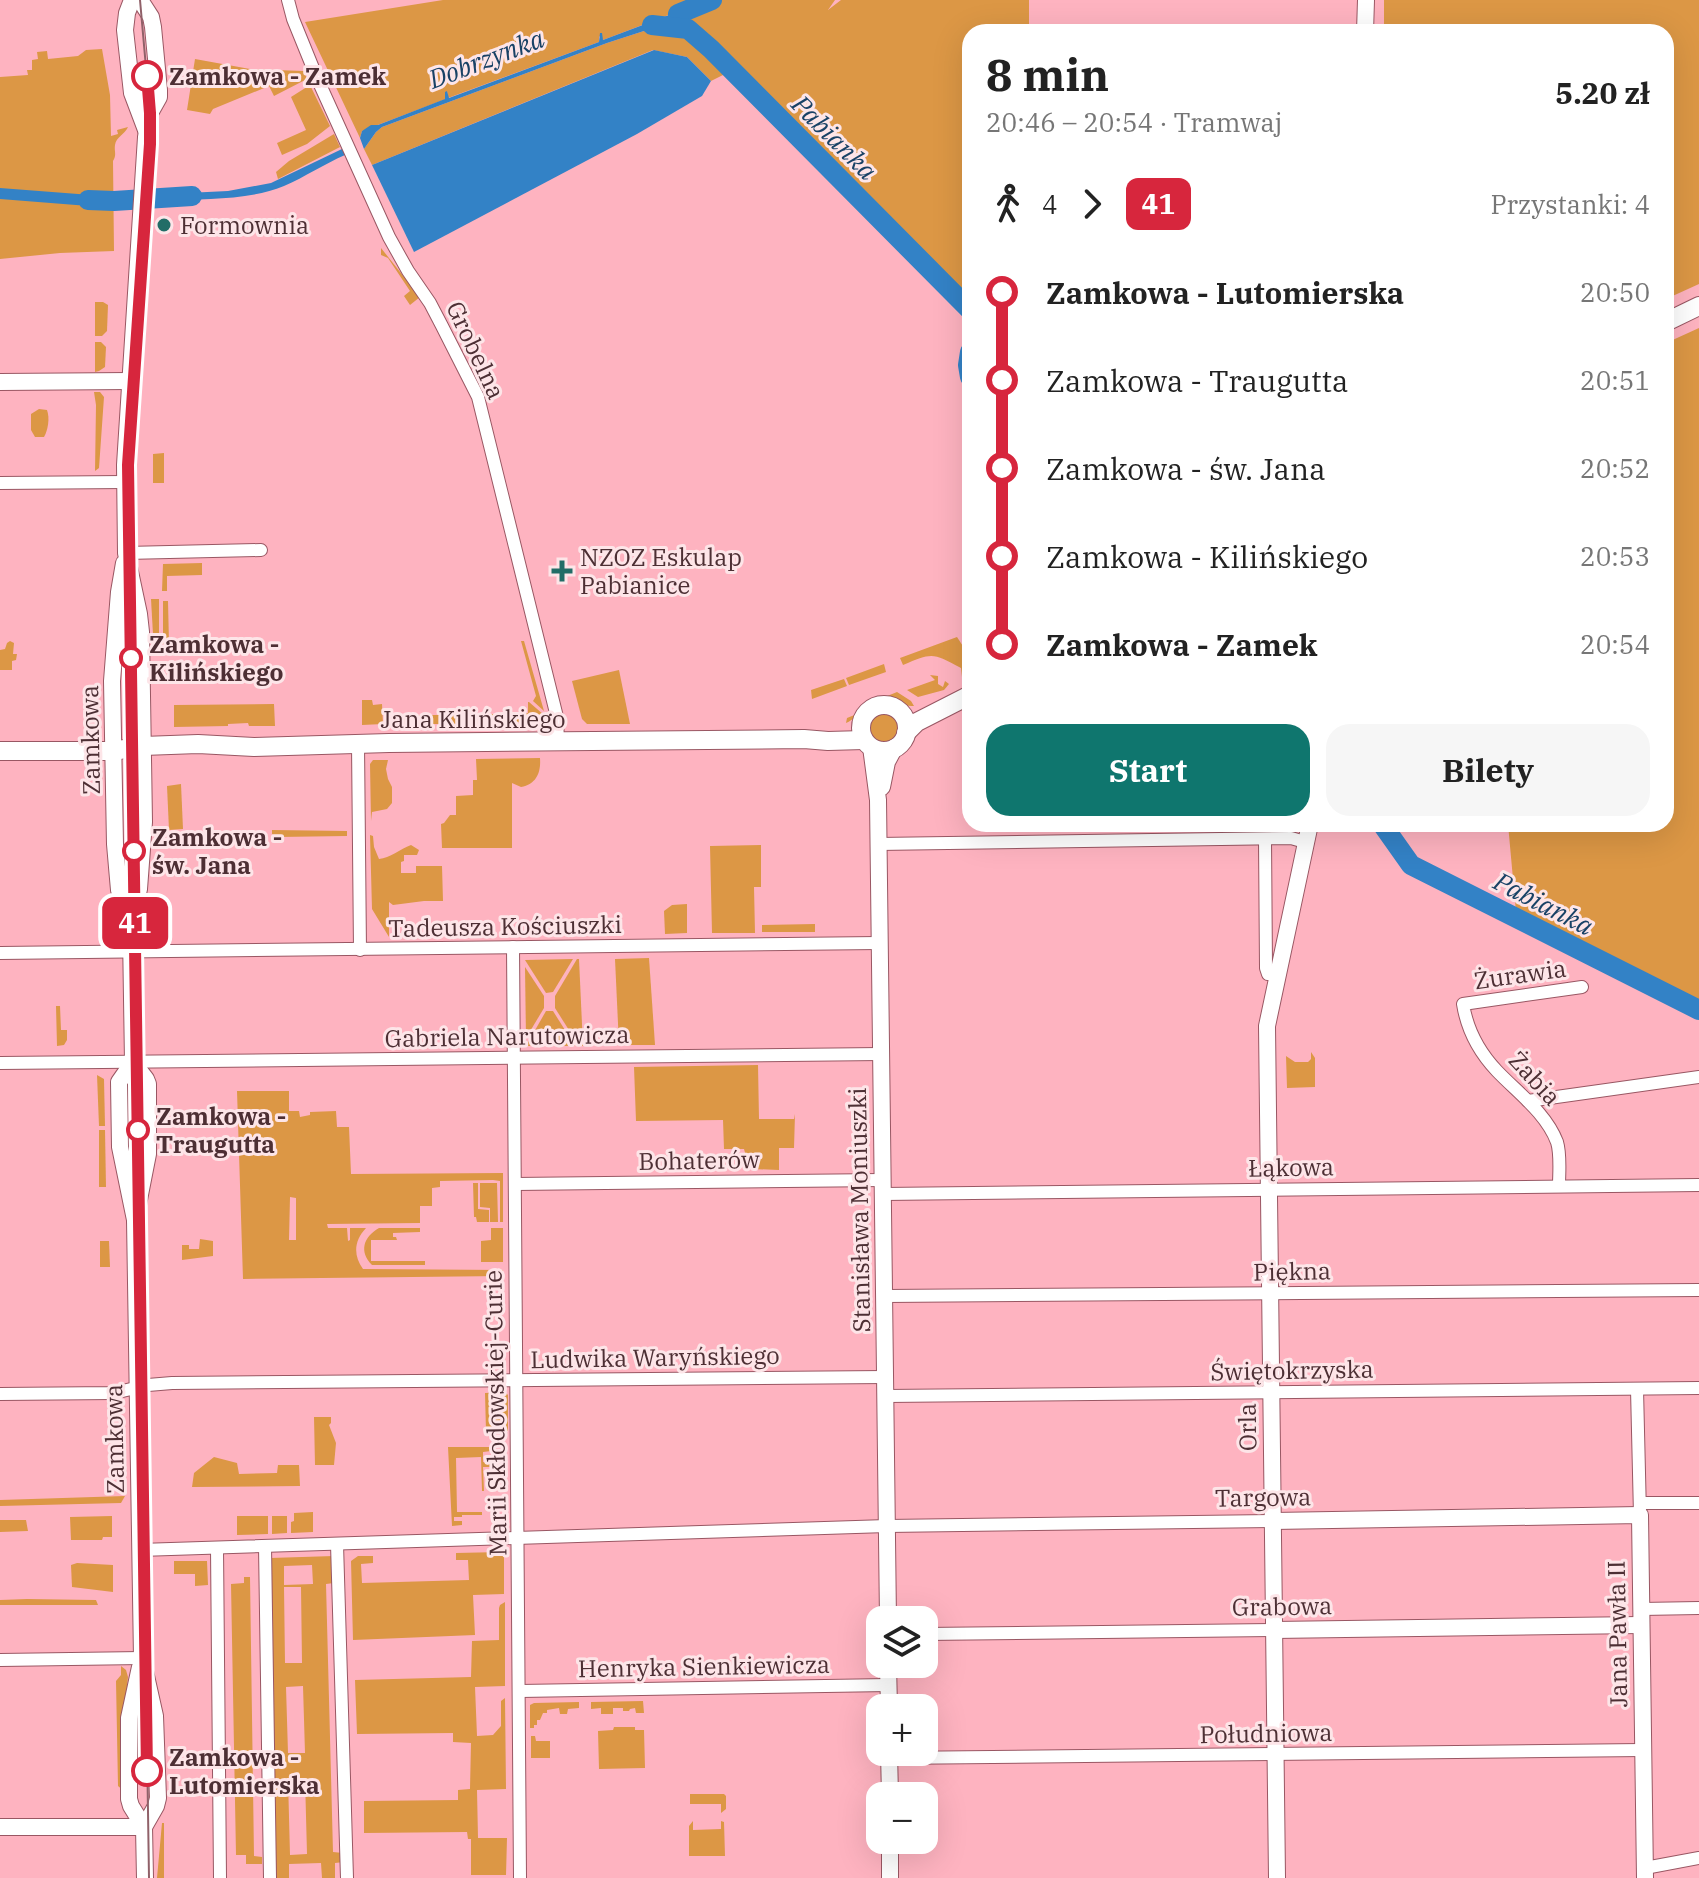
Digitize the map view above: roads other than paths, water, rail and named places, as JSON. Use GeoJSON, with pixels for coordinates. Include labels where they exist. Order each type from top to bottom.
{"type":"FeatureCollection","features":[{"type":"Feature","properties":{"kind":"main road"},"geometry":{"type":"LineString","coordinates":[[1674,318],[1699,306]]}},
{"type":"Feature","properties":{"kind":"main road"},"geometry":{"type":"LineString","coordinates":[[962,698],[912,710],[898,710],[886,705],[873,707],[868,711],[866,736],[883,751],[901,740],[917,722],[962,699]]}},
{"type":"Feature","properties":{"kind":"main road"},"geometry":{"type":"LineString","coordinates":[[898,710],[906,720],[901,740]]}},
{"type":"Feature","properties":{"kind":"main road","name":"Jana Kilińskiego"},"geometry":{"type":"LineString","coordinates":[[0,751],[113,751],[143,746],[198,744],[254,747],[866,736]]}},
{"type":"Feature","properties":{"kind":"street"},"geometry":{"type":"LineString","coordinates":[[132,0],[125,22],[127,46],[132,93],[143,119],[146,137]]}},
{"type":"Feature","properties":{"kind":"street"},"geometry":{"type":"LineString","coordinates":[[140,0],[151,17],[159,90],[159,97],[150,113],[146,137]]}},
{"type":"Feature","properties":{"kind":"street","name":"Grobelna"},"geometry":{"type":"LineString","coordinates":[[288,0],[317,78],[398,254],[435,312],[478,397],[557,717],[558,742]]}},
{"type":"Feature","properties":{"kind":"street"},"geometry":{"type":"LineString","coordinates":[[1365,24],[1366,0]]}},
{"type":"Feature","properties":{"kind":"street","name":"Zamkowa"},"geometry":{"type":"LineString","coordinates":[[135,1220],[147,1161],[148,1084],[133,1062],[131,925],[139,889],[144,833],[143,746],[141,632],[126,553],[125,482],[146,137]]}},
{"type":"Feature","properties":{"kind":"street"},"geometry":{"type":"LineString","coordinates":[[0,382],[130,381]]}},
{"type":"Feature","properties":{"kind":"street"},"geometry":{"type":"LineString","coordinates":[[0,483],[125,482]]}},
{"type":"Feature","properties":{"kind":"street"},"geometry":{"type":"LineString","coordinates":[[126,553],[261,550]]}},
{"type":"Feature","properties":{"kind":"street","name":"Zamkowa"},"geometry":{"type":"LineString","coordinates":[[126,553],[120,579],[113,671],[113,751],[119,890],[131,925]]}},
{"type":"Feature","properties":{"kind":"street","name":"Stanisława Moniuszki"},"geometry":{"type":"LineString","coordinates":[[866,736],[874,759],[878,800],[888,1606]]}},
{"type":"Feature","properties":{"kind":"street","name":"Stanisława Moniuszki"},"geometry":{"type":"LineString","coordinates":[[878,800],[887,762],[901,740]]}},
{"type":"Feature","properties":{"kind":"street"},"geometry":{"type":"LineString","coordinates":[[358,744],[360,950]]}},
{"type":"Feature","properties":{"kind":"street","name":"Orla"},"geometry":{"type":"LineString","coordinates":[[1277,1878],[1267,1026],[1308,832]]}},
{"type":"Feature","properties":{"kind":"street"},"geometry":{"type":"LineString","coordinates":[[878,844],[1291,838],[1305,842]]}},
{"type":"Feature","properties":{"kind":"street"},"geometry":{"type":"LineString","coordinates":[[1265,839],[1266,968],[1268,974],[1277,975]]}},
{"type":"Feature","properties":{"kind":"street","name":"Tadeusza Kościuszki"},"geometry":{"type":"LineString","coordinates":[[0,953],[879,943]]}},
{"type":"Feature","properties":{"kind":"street","name":"Marii Skłodowskiej-Curie"},"geometry":{"type":"LineString","coordinates":[[513,947],[520,1878]]}},
{"type":"Feature","properties":{"kind":"street","name":"Żurawia"},"geometry":{"type":"LineString","coordinates":[[1463,1004],[1582,987]]}},
{"type":"Feature","properties":{"kind":"street","name":"Żabia"},"geometry":{"type":"LineString","coordinates":[[1463,1004],[1466,1021],[1479,1048],[1548,1124],[1558,1146],[1559,1186]]}},
{"type":"Feature","properties":{"kind":"street","name":"Gabriela Narutowicza"},"geometry":{"type":"LineString","coordinates":[[0,1063],[881,1054]]}},
{"type":"Feature","properties":{"kind":"street","name":"Zamkowa"},"geometry":{"type":"LineString","coordinates":[[133,1062],[119,1082],[120,1147],[135,1220],[142,1658],[155,1716],[158,1787],[156,1806],[144,1827]]}},
{"type":"Feature","properties":{"kind":"street"},"geometry":{"type":"LineString","coordinates":[[1528,1101],[1699,1077]]}},
{"type":"Feature","properties":{"kind":"street","name":"Bohaterów"},"geometry":{"type":"LineString","coordinates":[[515,1184],[883,1187]]}},
{"type":"Feature","properties":{"kind":"street","name":"Łąkowa"},"geometry":{"type":"LineString","coordinates":[[883,1187],[1269,1189],[1699,1185]]}},
{"type":"Feature","properties":{"kind":"street","name":"Piękna"},"geometry":{"type":"LineString","coordinates":[[885,1296],[1699,1290]]}},
{"type":"Feature","properties":{"kind":"street","name":"Ludwika Waryńskiego"},"geometry":{"type":"LineString","coordinates":[[0,1394],[114,1393],[172,1383],[886,1377]]}},
{"type":"Feature","properties":{"kind":"street","name":"Świętokrzyska"},"geometry":{"type":"LineString","coordinates":[[886,1396],[1699,1388]]}},
{"type":"Feature","properties":{"kind":"street","name":"Jana Pawła II"},"geometry":{"type":"LineString","coordinates":[[1637,1389],[1645,1873]]}},
{"type":"Feature","properties":{"kind":"street","name":"Targowa"},"geometry":{"type":"LineString","coordinates":[[140,1550],[887,1526],[1273,1521],[1640,1509],[1699,1503]]}},
{"type":"Feature","properties":{"kind":"street"},"geometry":{"type":"LineString","coordinates":[[337,1544],[347,1878]]}},
{"type":"Feature","properties":{"kind":"street"},"geometry":{"type":"LineString","coordinates":[[265,1546],[270,1878]]}},
{"type":"Feature","properties":{"kind":"street"},"geometry":{"type":"LineString","coordinates":[[217,1548],[220,1878]]}},
{"type":"Feature","properties":{"kind":"street","name":"Grabowa"},"geometry":{"type":"LineString","coordinates":[[938,1634],[1274,1630],[1641,1617],[1699,1608]]}},
{"type":"Feature","properties":{"kind":"street"},"geometry":{"type":"LineString","coordinates":[[0,1660],[142,1658]]}},
{"type":"Feature","properties":{"kind":"street","name":"Zamkowa"},"geometry":{"type":"LineString","coordinates":[[142,1658],[129,1718],[129,1799],[144,1827],[145,1878]]}},
{"type":"Feature","properties":{"kind":"street"},"geometry":{"type":"LineString","coordinates":[[889,1678],[889,1694]]}},
{"type":"Feature","properties":{"kind":"street","name":"Henryka Sienkiewicza"},"geometry":{"type":"LineString","coordinates":[[520,1691],[889,1685]]}},
{"type":"Feature","properties":{"kind":"street","name":"Południowa"},"geometry":{"type":"LineString","coordinates":[[938,1755],[1643,1750]]}},
{"type":"Feature","properties":{"kind":"street"},"geometry":{"type":"LineString","coordinates":[[4,1830],[144,1827]]}},
{"type":"Feature","properties":{"kind":"street"},"geometry":{"type":"LineString","coordinates":[[890,1854],[890,1878]]}},
{"type":"Feature","properties":{"kind":"street"},"geometry":{"type":"LineString","coordinates":[[1645,1873],[1699,1858]]}},
{"type":"Feature","properties":{"kind":"water"},"geometry":{"type":"Polygon","coordinates":[[[701,3],[701,7],[661,22],[665,23],[665,29],[647,30],[607,43],[382,127],[364,149],[360,138],[362,131],[445,99],[447,91],[449,98],[599,42],[600,33],[603,40],[701,3]]]}},
{"type":"Feature","properties":{"kind":"water"},"geometry":{"type":"Polygon","coordinates":[[[654,50],[687,57],[711,81],[702,96],[637,134],[414,252],[372,165],[654,50]]]}},
{"type":"Feature","properties":{"kind":"water"},"geometry":{"type":"Polygon","coordinates":[[[342,149],[345,155],[270,191],[241,197],[166,201],[166,194],[228,191],[271,183],[342,149]]]}},
{"type":"Feature","properties":{"kind":"water"},"geometry":{"type":"Polygon","coordinates":[[[0,188],[91,195],[114,192],[114,208],[0,199],[0,188]]]}},
{"type":"Feature","properties":{"kind":"waterway","name":"Dobrzynka"},"geometry":{"type":"LineString","coordinates":[[678,14],[712,0]]}},
{"type":"Feature","properties":{"kind":"waterway","name":"Pabianka"},"geometry":{"type":"LineString","coordinates":[[652,25],[688,29],[711,49],[962,302]]}},
{"type":"Feature","properties":{"kind":"waterway","name":"Dobrzynka"},"geometry":{"type":"LineString","coordinates":[[88,200],[192,196]]}},
{"type":"Feature","properties":{"kind":"waterway","name":"Pabianka"},"geometry":{"type":"LineString","coordinates":[[1388,832],[1411,865],[1699,1010]]}},
{"type":"Feature","properties":{"kind":"tram line"},"geometry":{"type":"LineString","coordinates":[[140,0],[151,124],[128,481],[149,1878]]}},
{"type":"Feature","properties":{"kind":"tram line","name":"41"},"geometry":{"type":"LineString","coordinates":[[147,76],[150,144],[128,465],[147,1771]]}},
{"type":"Feature","properties":{"kind":"place","name":"Zamkowa - Zamek"},"geometry":{"type":"Point","coordinates":[147,76]}},
{"type":"Feature","properties":{"kind":"place","name":"Formownia"},"geometry":{"type":"Point","coordinates":[164,225]}},
{"type":"Feature","properties":{"kind":"place","name":"NZOZ Eskulap Pabianice"},"geometry":{"type":"Point","coordinates":[562,571]}},
{"type":"Feature","properties":{"kind":"place","name":"Zamkowa - Kilińskiego"},"geometry":{"type":"Point","coordinates":[131,658]}},
{"type":"Feature","properties":{"kind":"place","name":"Zamkowa - św. Jana"},"geometry":{"type":"Point","coordinates":[134,851]}},
{"type":"Feature","properties":{"kind":"place","name":"Zamkowa - Traugutta"},"geometry":{"type":"Point","coordinates":[138,1130]}},
{"type":"Feature","properties":{"kind":"place","name":"Zamkowa - Lutomierska"},"geometry":{"type":"Point","coordinates":[147,1771]}}]}
